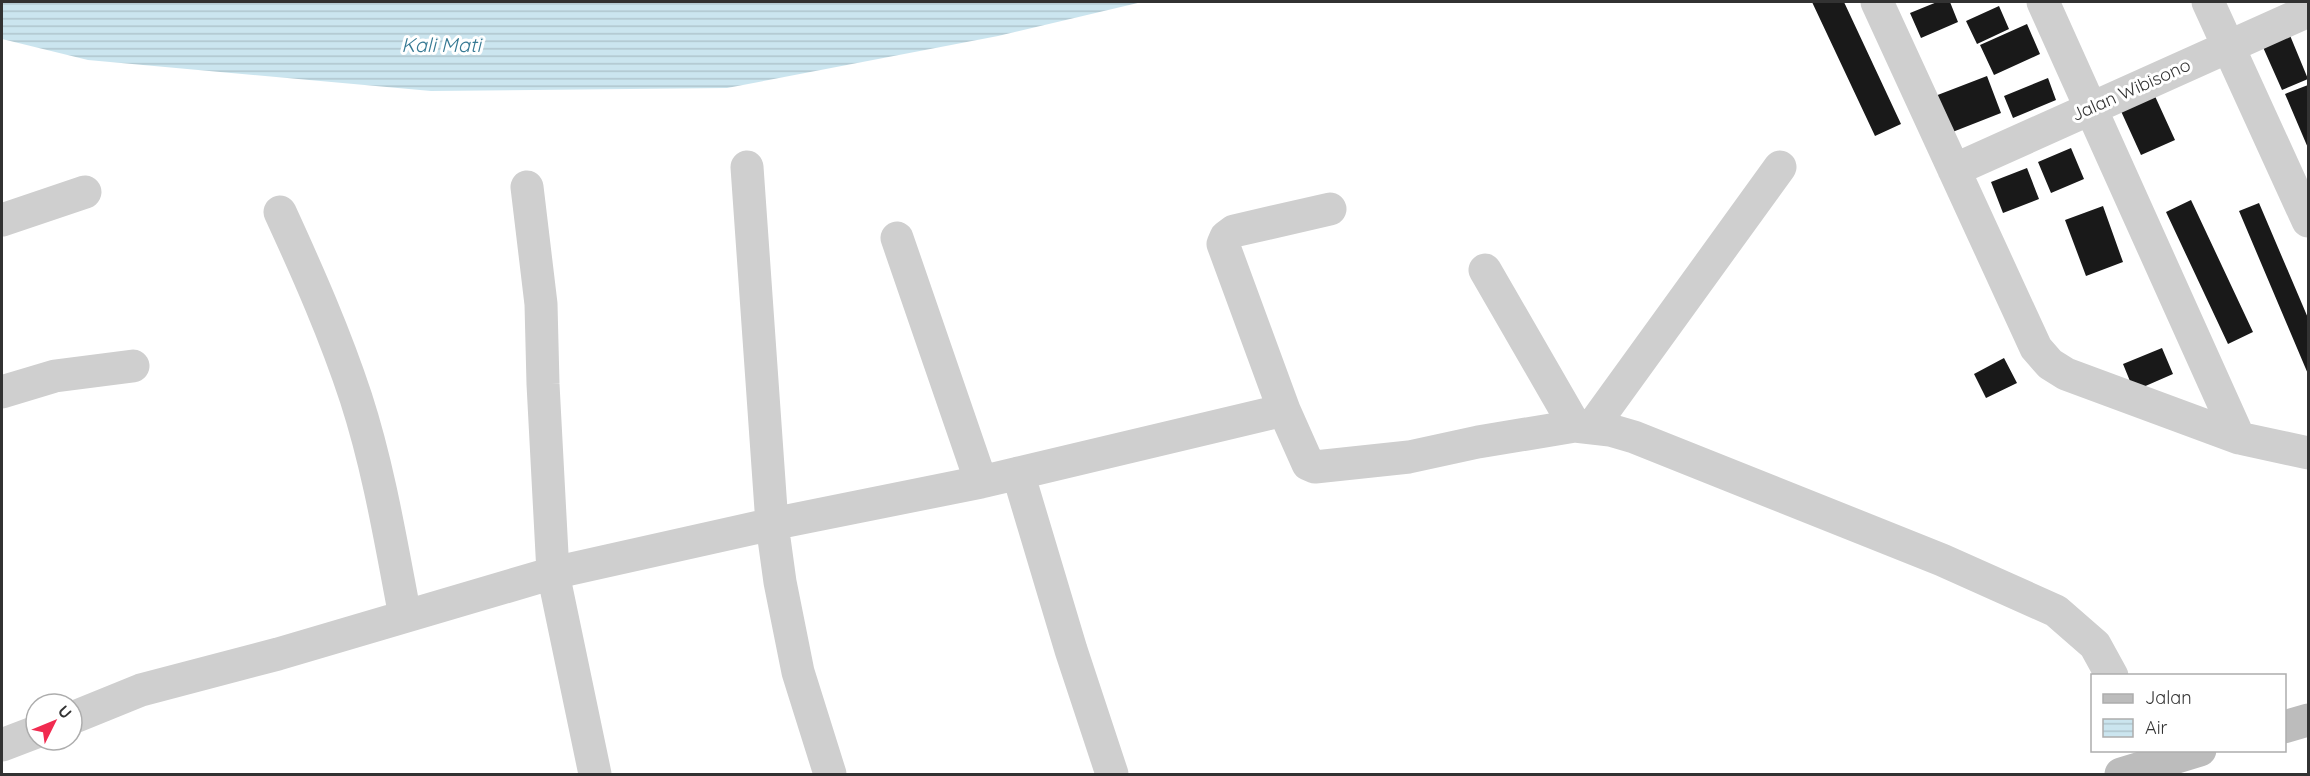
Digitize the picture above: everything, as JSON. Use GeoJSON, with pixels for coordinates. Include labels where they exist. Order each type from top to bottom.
{"type":"FeatureCollection","features":[{"type":"Feature","properties":{"kind":"main road"},"geometry":{"type":"LineString","coordinates":[[2286,726],[2308,720]]}},
{"type":"Feature","properties":{"kind":"main road"},"geometry":{"type":"LineString","coordinates":[[2137,763],[2190,752]]}},
{"type":"Feature","properties":{"kind":"street"},"geometry":{"type":"LineString","coordinates":[[1877,2],[2036,348],[2050,364],[2066,374],[2239,438],[2308,453]]}},
{"type":"Feature","properties":{"kind":"street"},"geometry":{"type":"LineString","coordinates":[[2043,2],[2239,438]]}},
{"type":"Feature","properties":{"kind":"street"},"geometry":{"type":"LineString","coordinates":[[2208,2],[2308,220]]}},
{"type":"Feature","properties":{"kind":"street","name":"Jalan Wibisono"},"geometry":{"type":"LineString","coordinates":[[1954,170],[2308,11]]}},
{"type":"Feature","properties":{"kind":"street"},"geometry":{"type":"LineString","coordinates":[[747,167],[772,524],[780,582],[798,672],[830,774]]}},
{"type":"Feature","properties":{"kind":"street"},"geometry":{"type":"LineString","coordinates":[[1583,426],[1780,167]]}},
{"type":"Feature","properties":{"kind":"street"},"geometry":{"type":"LineString","coordinates":[[527,187],[542,304],[543,384],[553,573],[595,774]]}},
{"type":"Feature","properties":{"kind":"street"},"geometry":{"type":"LineString","coordinates":[[2,220],[85,192]]}},
{"type":"Feature","properties":{"kind":"street"},"geometry":{"type":"LineString","coordinates":[[1330,209],[1234,231],[1226,237],[1223,244],[1284,410],[1308,464],[1315,468],[1409,458],[1478,442],[1583,426],[1634,437],[1942,560],[2056,611],[2095,645],[2111,674]]}},
{"type":"Feature","properties":{"kind":"street"},"geometry":{"type":"LineString","coordinates":[[280,212],[313,285],[356,398],[380,485],[405,616]]}},
{"type":"Feature","properties":{"kind":"street"},"geometry":{"type":"LineString","coordinates":[[897,238],[981,482]]}},
{"type":"Feature","properties":{"kind":"street"},"geometry":{"type":"LineString","coordinates":[[1485,270],[1583,426]]}},
{"type":"Feature","properties":{"kind":"street"},"geometry":{"type":"LineString","coordinates":[[2,392],[55,376],[133,366]]}},
{"type":"Feature","properties":{"kind":"street"},"geometry":{"type":"LineString","coordinates":[[84,712],[141,690],[278,654],[553,573],[772,524],[981,482],[1284,410]]}},
{"type":"Feature","properties":{"kind":"street"},"geometry":{"type":"LineString","coordinates":[[1018,473],[1071,650],[1112,774]]}},
{"type":"Feature","properties":{"kind":"water","name":"Kali Mati"},"geometry":{"type":"Polygon","coordinates":[[[2,2],[1142,2],[998,36],[727,88],[431,91],[88,60],[2,39],[2,2]]]}},
{"type":"Feature","properties":{"kind":"building"},"geometry":{"type":"Polygon","coordinates":[[[1812,2],[1844,2],[1901,124],[1875,136],[1812,2]]]}},
{"type":"Feature","properties":{"kind":"building"},"geometry":{"type":"Polygon","coordinates":[[[1937,2],[1950,2],[1958,22],[1921,38],[1910,13],[1937,2]]]}},
{"type":"Feature","properties":{"kind":"building"},"geometry":{"type":"Polygon","coordinates":[[[1999,6],[2009,29],[1977,44],[1966,21],[1999,6]]]}},
{"type":"Feature","properties":{"kind":"building"},"geometry":{"type":"Polygon","coordinates":[[[2027,24],[2040,54],[1994,75],[1980,45],[2027,24]]]}},
{"type":"Feature","properties":{"kind":"building"},"geometry":{"type":"Polygon","coordinates":[[[2289,33],[2308,79],[2282,90],[2262,45],[2289,33]]]}},
{"type":"Feature","properties":{"kind":"building"},"geometry":{"type":"Polygon","coordinates":[[[1987,76],[2001,113],[1950,133],[1935,96],[1987,76]]]}},
{"type":"Feature","properties":{"kind":"building"},"geometry":{"type":"Polygon","coordinates":[[[2048,78],[2056,100],[2013,118],[2004,96],[2048,78]]]}},
{"type":"Feature","properties":{"kind":"building"},"geometry":{"type":"Polygon","coordinates":[[[2308,85],[2308,148],[2285,94],[2308,85]]]}},
{"type":"Feature","properties":{"kind":"building"},"geometry":{"type":"Polygon","coordinates":[[[2154,94],[2175,140],[2141,155],[2120,109],[2154,94]]]}},
{"type":"Feature","properties":{"kind":"building"},"geometry":{"type":"Polygon","coordinates":[[[2071,148],[2084,179],[2051,193],[2038,162],[2071,148]]]}},
{"type":"Feature","properties":{"kind":"building"},"geometry":{"type":"Polygon","coordinates":[[[2027,168],[2039,199],[2003,213],[1991,182],[2027,168]]]}},
{"type":"Feature","properties":{"kind":"building"},"geometry":{"type":"Polygon","coordinates":[[[2191,200],[2253,332],[2228,344],[2166,212],[2191,200]]]}},
{"type":"Feature","properties":{"kind":"building"},"geometry":{"type":"Polygon","coordinates":[[[2259,203],[2308,318],[2308,374],[2239,211],[2259,203]]]}},
{"type":"Feature","properties":{"kind":"building"},"geometry":{"type":"Polygon","coordinates":[[[2103,206],[2123,262],[2086,276],[2065,220],[2103,206]]]}},
{"type":"Feature","properties":{"kind":"building"},"geometry":{"type":"Polygon","coordinates":[[[2162,348],[2173,374],[2134,391],[2123,364],[2162,348]]]}},
{"type":"Feature","properties":{"kind":"building"},"geometry":{"type":"Polygon","coordinates":[[[2004,358],[2017,383],[1986,398],[1974,374],[2004,358]]]}}]}
